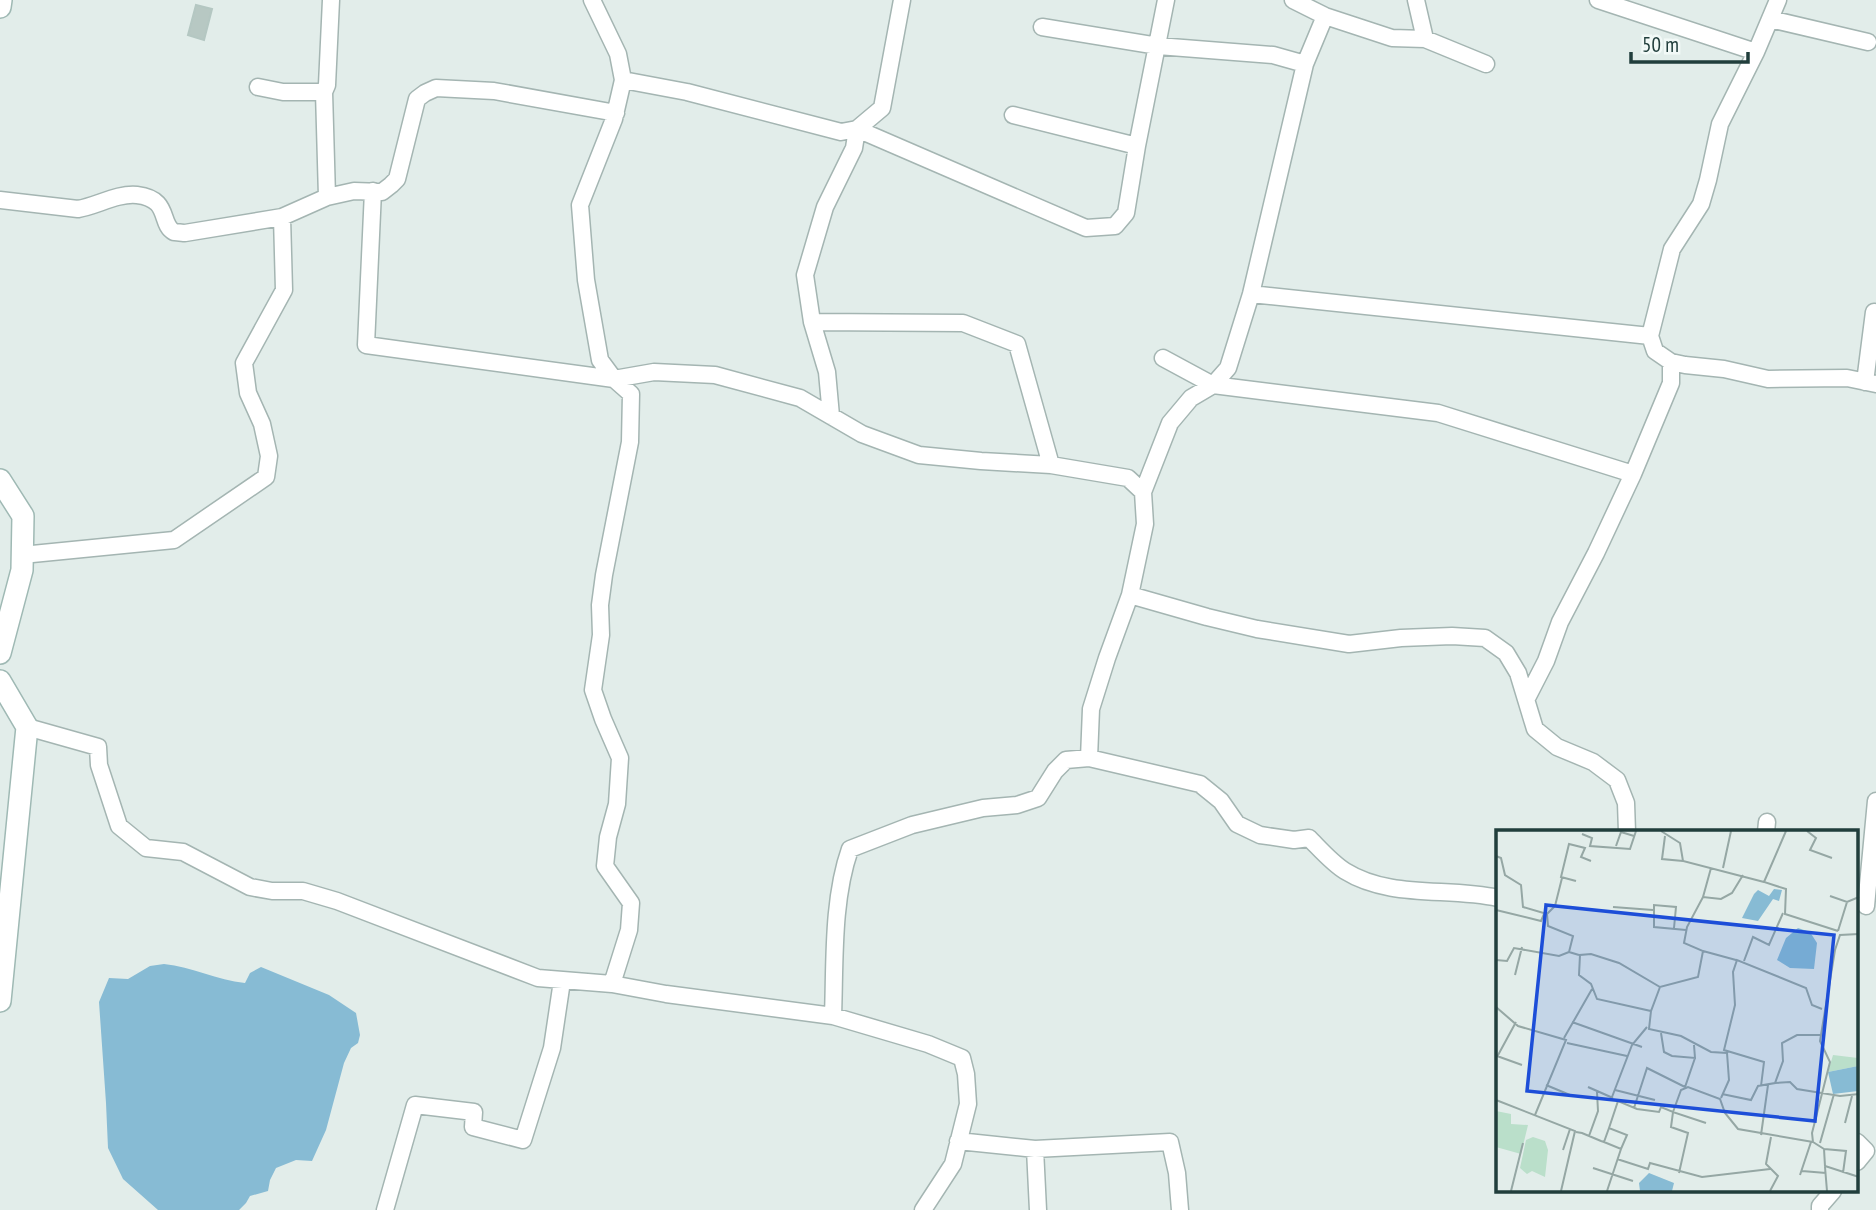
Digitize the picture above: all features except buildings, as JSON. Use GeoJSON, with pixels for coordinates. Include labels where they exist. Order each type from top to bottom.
{"type":"FeatureCollection","features":[{"type":"Feature","properties":{"kind":"street"},"geometry":{"type":"LineString","coordinates":[[0,7],[1,0]]}},
{"type":"Feature","properties":{"kind":"street"},"geometry":{"type":"LineString","coordinates":[[327,197],[324,92],[327,85],[331,0]]}},
{"type":"Feature","properties":{"kind":"street"},"geometry":{"type":"LineString","coordinates":[[592,0],[618,54],[623,80],[616,113],[580,205],[586,280],[600,360],[614,379],[631,394],[630,442],[604,575],[600,604],[601,635],[593,690],[620,758],[617,804],[608,837],[605,866],[631,903],[629,930],[612,984]]}},
{"type":"Feature","properties":{"kind":"street"},"geometry":{"type":"LineString","coordinates":[[623,80],[687,92],[841,132],[857,129],[882,107],[902,0]]}},
{"type":"Feature","properties":{"kind":"street"},"geometry":{"type":"LineString","coordinates":[[857,129],[1086,228],[1115,226],[1126,213],[1166,0]]}},
{"type":"Feature","properties":{"kind":"street"},"geometry":{"type":"LineString","coordinates":[[1293,0],[1325,16],[1392,38],[1425,39],[1486,64]]}},
{"type":"Feature","properties":{"kind":"street"},"geometry":{"type":"LineString","coordinates":[[1416,0],[1425,39]]}},
{"type":"Feature","properties":{"kind":"street"},"geometry":{"type":"LineString","coordinates":[[1598,0],[1756,52]]}},
{"type":"Feature","properties":{"kind":"street"},"geometry":{"type":"LineString","coordinates":[[1778,0],[1756,52],[1720,124],[1701,204],[1672,249],[1650,336],[1655,351],[1671,362],[1685,365],[1724,369],[1768,379],[1847,378],[1870,383],[1874,312]]}},
{"type":"Feature","properties":{"kind":"street"},"geometry":{"type":"LineString","coordinates":[[1089,758],[1091,709],[1130,595],[1145,524],[1143,492],[1170,423],[1191,398],[1213,385],[1228,368],[1251,294],[1305,64],[1325,16]]}},
{"type":"Feature","properties":{"kind":"street"},"geometry":{"type":"LineString","coordinates":[[1770,19],[1868,42]]}},
{"type":"Feature","properties":{"kind":"street"},"geometry":{"type":"LineString","coordinates":[[1042,27],[1158,46],[1273,55],[1305,64]]}},
{"type":"Feature","properties":{"kind":"street"},"geometry":{"type":"LineString","coordinates":[[258,87],[283,92],[324,92]]}},
{"type":"Feature","properties":{"kind":"street"},"geometry":{"type":"LineString","coordinates":[[0,200],[78,209],[90,208],[124,195],[138,195],[152,199],[162,208],[168,226],[174,232],[185,233],[282,216],[327,197],[354,191],[382,192],[397,178],[418,99],[436,88],[494,91],[616,113]]}},
{"type":"Feature","properties":{"kind":"street"},"geometry":{"type":"LineString","coordinates":[[1013,115],[1137,146]]}},
{"type":"Feature","properties":{"kind":"street"},"geometry":{"type":"LineString","coordinates":[[831,416],[827,372],[812,322],[804,275],[825,207],[854,148],[857,129]]}},
{"type":"Feature","properties":{"kind":"street"},"geometry":{"type":"LineString","coordinates":[[373,191],[366,345],[614,379],[654,372],[715,375],[800,398],[862,434],[919,455],[1051,465],[1128,478],[1143,492]]}},
{"type":"Feature","properties":{"kind":"street"},"geometry":{"type":"LineString","coordinates":[[22,555],[174,540],[266,477],[269,456],[262,424],[248,393],[244,363],[284,290],[282,216]]}},
{"type":"Feature","properties":{"kind":"street"},"geometry":{"type":"LineString","coordinates":[[1251,294],[1650,336]]}},
{"type":"Feature","properties":{"kind":"street"},"geometry":{"type":"LineString","coordinates":[[812,322],[963,323],[1017,344],[1051,465]]}},
{"type":"Feature","properties":{"kind":"street"},"geometry":{"type":"LineString","coordinates":[[1163,358],[1213,385],[1438,413],[1633,474]]}},
{"type":"Feature","properties":{"kind":"street"},"geometry":{"type":"LineString","coordinates":[[1527,698],[1546,661],[1560,622],[1633,474],[1671,383],[1671,362]]}},
{"type":"Feature","properties":{"kind":"street"},"geometry":{"type":"LineString","coordinates":[[0,481],[23,516],[22,570],[0,653]]}},
{"type":"Feature","properties":{"kind":"street"},"geometry":{"type":"LineString","coordinates":[[1130,595],[1257,629],[1349,644],[1401,638],[1485,638],[1506,653],[1518,673],[1535,729],[1557,747],[1593,762],[1617,780],[1626,803],[1627,830]]}},
{"type":"Feature","properties":{"kind":"street"},"geometry":{"type":"LineString","coordinates":[[0,681],[27,727],[0,1002]]}},
{"type":"Feature","properties":{"kind":"street"},"geometry":{"type":"LineString","coordinates":[[27,727],[97,747],[99,765],[119,826],[146,848],[184,852],[250,887],[272,891],[303,891],[337,901],[538,978],[612,984],[718,1002],[833,1016],[928,1044],[962,1058],[968,1104],[953,1164],[923,1210]]}},
{"type":"Feature","properties":{"kind":"street"},"geometry":{"type":"LineString","coordinates":[[833,1016],[835,936],[843,869],[850,849],[912,825],[983,808],[1017,805],[1038,798],[1055,771],[1066,760],[1089,758],[1200,784],[1222,801],[1237,824],[1260,835],[1294,840],[1309,838],[1342,870],[1369,883],[1399,889],[1496,898]]}},
{"type":"Feature","properties":{"kind":"street"},"geometry":{"type":"LineString","coordinates":[[1866,906],[1876,801]]}},
{"type":"Feature","properties":{"kind":"street"},"geometry":{"type":"LineString","coordinates":[[385,1210],[415,1105],[474,1112],[473,1127],[523,1140],[552,1048],[562,981]]}},
{"type":"Feature","properties":{"kind":"street"},"geometry":{"type":"LineString","coordinates":[[958,1141],[1035,1149],[1170,1142],[1177,1173],[1180,1210]]}},
{"type":"Feature","properties":{"kind":"street"},"geometry":{"type":"LineString","coordinates":[[1035,1149],[1038,1210]]}},
{"type":"Feature","properties":{"kind":"street"},"geometry":{"type":"LineString","coordinates":[[1820,1210],[1820,1206],[1832,1192]]}},
{"type":"Feature","properties":{"kind":"water"},"geometry":{"type":"Polygon","coordinates":[[[164,964],[245,983],[250,973],[261,967],[329,995],[356,1013],[360,1035],[358,1043],[351,1048],[344,1063],[326,1130],[312,1161],[296,1160],[276,1168],[268,1191],[250,1196],[239,1210],[158,1210],[123,1179],[108,1148],[99,1002],[109,978],[128,979],[150,966],[164,964]]]}}]}
